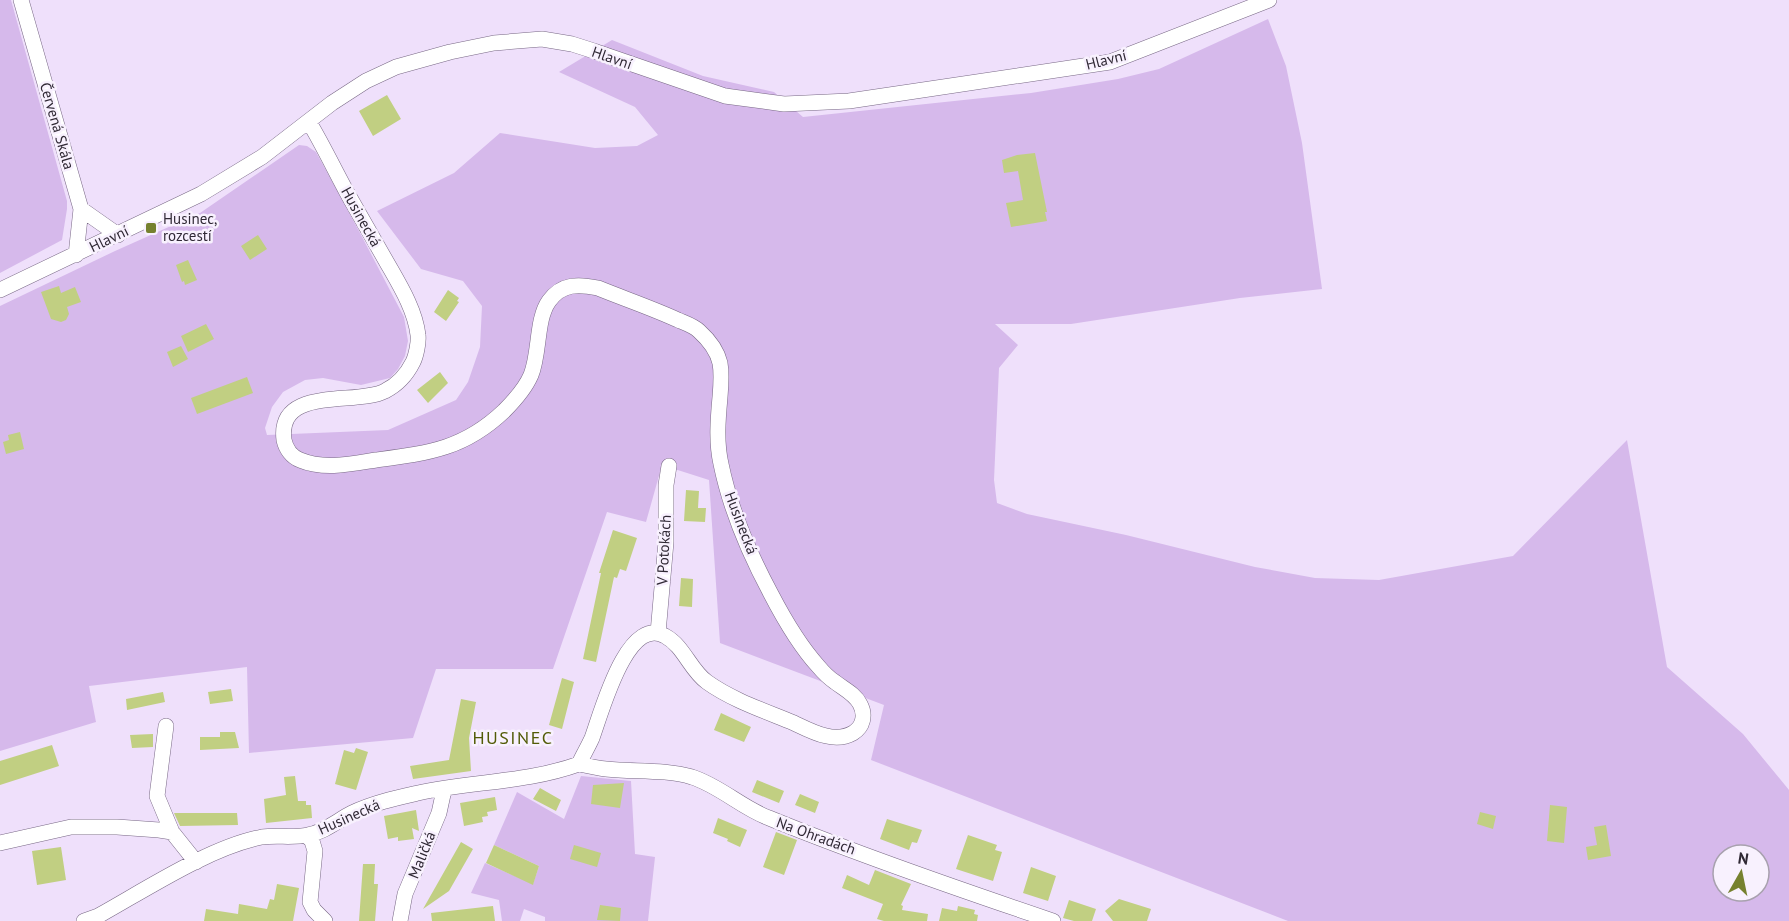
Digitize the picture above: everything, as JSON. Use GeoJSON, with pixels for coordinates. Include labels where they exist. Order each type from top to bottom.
{"type":"FeatureCollection","features":[{"type":"Feature","properties":{"kind":"street","name":"Červená Skála"},"geometry":{"type":"LineString","coordinates":[[21,0],[81,209]]}},
{"type":"Feature","properties":{"kind":"street","name":"Hlavní"},"geometry":{"type":"LineString","coordinates":[[0,290],[201,194],[276,147],[332,103],[366,81],[396,67],[450,52],[494,43],[533,39],[572,44],[725,96],[784,104],[849,101],[1110,62],[1269,0]]}},
{"type":"Feature","properties":{"kind":"street","name":"Husinecká"},"geometry":{"type":"LineString","coordinates":[[309,122],[399,284],[411,310],[419,337],[414,361],[401,379],[385,391],[369,397],[318,400],[305,403],[296,409],[288,418],[284,429],[288,451],[296,459],[309,464],[348,464],[427,453],[469,438],[492,422],[517,398],[531,376],[544,310],[549,300],[566,287],[581,284],[598,288],[697,328],[714,348],[720,362],[718,433],[720,462],[744,537],[770,593],[800,643],[818,666],[833,681],[851,693],[860,704],[864,713],[863,721],[859,729],[851,734],[837,737],[809,730],[724,693],[705,681],[675,644],[667,636],[658,633]]}},
{"type":"Feature","properties":{"kind":"street"},"geometry":{"type":"LineString","coordinates":[[76,255],[81,209],[118,235]]}},
{"type":"Feature","properties":{"kind":"street","name":"V Potokách"},"geometry":{"type":"LineString","coordinates":[[658,633],[666,542],[666,485],[669,466]]}},
{"type":"Feature","properties":{"kind":"street"},"geometry":{"type":"LineString","coordinates":[[579,764],[628,650],[637,640],[647,634],[658,633]]}},
{"type":"Feature","properties":{"kind":"street"},"geometry":{"type":"LineString","coordinates":[[166,726],[157,796],[172,832],[196,862]]}},
{"type":"Feature","properties":{"kind":"street","name":"Husinecká"},"geometry":{"type":"LineString","coordinates":[[84,921],[98,916],[196,862],[235,845],[262,837],[307,836],[374,804],[421,793],[538,777],[579,764]]}},
{"type":"Feature","properties":{"kind":"street","name":"Na Ohradách"},"geometry":{"type":"LineString","coordinates":[[579,764],[605,769],[682,774],[706,782],[766,818],[930,879],[1053,921]]}},
{"type":"Feature","properties":{"kind":"street","name":"Maličká"},"geometry":{"type":"LineString","coordinates":[[400,921],[405,894],[439,813],[444,790]]}},
{"type":"Feature","properties":{"kind":"street"},"geometry":{"type":"LineString","coordinates":[[0,843],[71,827],[117,827],[172,832]]}},
{"type":"Feature","properties":{"kind":"street"},"geometry":{"type":"LineString","coordinates":[[307,836],[312,841],[315,851],[310,902],[314,910],[325,921]]}},
{"type":"Feature","properties":{"kind":"shaded area"},"geometry":{"type":"Polygon","coordinates":[[[0,0],[11,0],[67,201],[67,209],[62,240],[0,273],[0,0]]]}},
{"type":"Feature","properties":{"kind":"shaded area"},"geometry":{"type":"Polygon","coordinates":[[[1268,19],[1286,66],[1302,143],[1322,289],[1240,298],[1071,324],[995,324],[1018,345],[999,368],[994,480],[997,503],[1027,514],[1126,535],[1255,567],[1315,578],[1379,580],[1513,556],[1627,440],[1667,667],[1743,734],[1789,790],[1789,921],[1288,921],[871,760],[884,705],[720,643],[709,480],[662,465],[646,522],[607,512],[553,669],[436,669],[413,738],[249,753],[247,667],[89,686],[96,722],[0,751],[0,306],[200,213],[299,145],[307,146],[316,152],[404,317],[408,341],[405,356],[390,378],[361,385],[323,378],[305,380],[283,392],[272,407],[265,428],[267,435],[388,430],[456,400],[468,382],[480,347],[482,306],[463,281],[421,269],[377,211],[454,173],[500,133],[595,148],[637,146],[658,135],[635,107],[559,72],[612,40],[703,76],[774,92],[803,117],[1031,93],[1118,79],[1159,69],[1268,19]]]}},
{"type":"Feature","properties":{"kind":"shaded area"},"geometry":{"type":"Polygon","coordinates":[[[581,776],[631,781],[635,854],[655,857],[648,921],[545,921],[545,917],[524,909],[520,921],[502,921],[499,900],[471,893],[485,863],[533,884],[539,866],[494,845],[517,792],[564,819],[581,776]]]}},
{"type":"Feature","properties":{"kind":"building"},"geometry":{"type":"Polygon","coordinates":[[[387,95],[401,119],[373,136],[359,111],[387,95]]]}},
{"type":"Feature","properties":{"kind":"building"},"geometry":{"type":"Polygon","coordinates":[[[1035,153],[1047,221],[1011,227],[1006,203],[1023,200],[1018,171],[1004,173],[1002,160],[1035,153]]]}},
{"type":"Feature","properties":{"kind":"building"},"geometry":{"type":"Polygon","coordinates":[[[258,235],[267,249],[250,260],[241,246],[258,235]]]}},
{"type":"Feature","properties":{"kind":"building"},"geometry":{"type":"Polygon","coordinates":[[[188,260],[197,280],[185,285],[176,265],[188,260]]]}},
{"type":"Feature","properties":{"kind":"building"},"geometry":{"type":"Polygon","coordinates":[[[59,286],[61,293],[75,287],[81,302],[67,307],[69,314],[66,320],[61,322],[51,319],[41,292],[59,286]]]}},
{"type":"Feature","properties":{"kind":"building"},"geometry":{"type":"Polygon","coordinates":[[[448,290],[459,298],[457,301],[459,302],[446,321],[434,312],[448,290]]]}},
{"type":"Feature","properties":{"kind":"building"},"geometry":{"type":"Polygon","coordinates":[[[206,324],[214,339],[188,352],[181,336],[206,324]]]}},
{"type":"Feature","properties":{"kind":"building"},"geometry":{"type":"Polygon","coordinates":[[[181,346],[188,359],[173,367],[167,352],[181,346]]]}},
{"type":"Feature","properties":{"kind":"building"},"geometry":{"type":"Polygon","coordinates":[[[440,372],[448,383],[428,403],[417,390],[440,372]]]}},
{"type":"Feature","properties":{"kind":"building"},"geometry":{"type":"Polygon","coordinates":[[[247,377],[253,393],[197,414],[191,398],[247,377]]]}},
{"type":"Feature","properties":{"kind":"building"},"geometry":{"type":"Polygon","coordinates":[[[20,432],[24,449],[6,454],[3,442],[9,440],[8,435],[20,432]]]}},
{"type":"Feature","properties":{"kind":"building"},"geometry":{"type":"Polygon","coordinates":[[[686,490],[699,491],[698,508],[706,508],[705,522],[684,521],[686,490]]]}},
{"type":"Feature","properties":{"kind":"building"},"geometry":{"type":"Polygon","coordinates":[[[613,530],[637,538],[626,571],[620,569],[617,578],[614,577],[596,662],[583,659],[601,573],[599,573],[613,530]]]}},
{"type":"Feature","properties":{"kind":"building"},"geometry":{"type":"Polygon","coordinates":[[[681,578],[693,579],[692,607],[679,606],[681,578]]]}},
{"type":"Feature","properties":{"kind":"building"},"geometry":{"type":"Polygon","coordinates":[[[562,678],[574,682],[562,729],[549,725],[562,678]]]}},
{"type":"Feature","properties":{"kind":"building"},"geometry":{"type":"Polygon","coordinates":[[[231,689],[233,701],[210,704],[208,692],[231,689]]]}},
{"type":"Feature","properties":{"kind":"building"},"geometry":{"type":"Polygon","coordinates":[[[163,692],[165,702],[127,710],[126,699],[163,692]]]}},
{"type":"Feature","properties":{"kind":"building"},"geometry":{"type":"Polygon","coordinates":[[[461,699],[476,702],[469,738],[471,771],[413,779],[410,766],[449,760],[461,699]]]}},
{"type":"Feature","properties":{"kind":"building"},"geometry":{"type":"Polygon","coordinates":[[[721,713],[751,727],[744,742],[714,730],[721,713]]]}},
{"type":"Feature","properties":{"kind":"building"},"geometry":{"type":"Polygon","coordinates":[[[220,732],[235,732],[239,748],[200,750],[200,737],[220,737],[220,732]]]}},
{"type":"Feature","properties":{"kind":"building"},"geometry":{"type":"Polygon","coordinates":[[[153,734],[153,747],[132,748],[130,735],[153,734]]]}},
{"type":"Feature","properties":{"kind":"building"},"geometry":{"type":"Polygon","coordinates":[[[52,745],[59,766],[0,785],[0,761],[52,745]]]}},
{"type":"Feature","properties":{"kind":"building"},"geometry":{"type":"Polygon","coordinates":[[[356,748],[368,752],[356,790],[335,784],[344,750],[354,753],[356,748]]]}},
{"type":"Feature","properties":{"kind":"building"},"geometry":{"type":"Polygon","coordinates":[[[295,776],[298,801],[306,801],[306,805],[311,805],[312,818],[266,823],[264,799],[286,795],[284,777],[295,776]]]}},
{"type":"Feature","properties":{"kind":"building"},"geometry":{"type":"Polygon","coordinates":[[[757,780],[784,791],[779,803],[752,792],[757,780]]]}},
{"type":"Feature","properties":{"kind":"building"},"geometry":{"type":"Polygon","coordinates":[[[624,783],[620,808],[591,804],[593,785],[624,783]]]}},
{"type":"Feature","properties":{"kind":"building"},"geometry":{"type":"Polygon","coordinates":[[[540,788],[561,800],[556,811],[533,799],[540,788]]]}},
{"type":"Feature","properties":{"kind":"building"},"geometry":{"type":"Polygon","coordinates":[[[800,794],[819,802],[815,813],[795,805],[800,794]]]}},
{"type":"Feature","properties":{"kind":"building"},"geometry":{"type":"Polygon","coordinates":[[[495,797],[497,810],[487,812],[488,816],[482,817],[483,822],[464,826],[460,803],[495,797]]]}},
{"type":"Feature","properties":{"kind":"building"},"geometry":{"type":"Polygon","coordinates":[[[1550,805],[1567,807],[1564,843],[1547,841],[1550,805]]]}},
{"type":"Feature","properties":{"kind":"building"},"geometry":{"type":"Polygon","coordinates":[[[416,810],[419,831],[412,828],[414,839],[398,841],[398,837],[388,839],[384,816],[416,810]]]}},
{"type":"Feature","properties":{"kind":"building"},"geometry":{"type":"Polygon","coordinates":[[[1480,812],[1496,816],[1493,829],[1477,824],[1480,812]]]}},
{"type":"Feature","properties":{"kind":"building"},"geometry":{"type":"Polygon","coordinates":[[[174,813],[237,813],[238,825],[180,826],[174,813]]]}},
{"type":"Feature","properties":{"kind":"building"},"geometry":{"type":"Polygon","coordinates":[[[718,818],[747,830],[740,847],[713,833],[718,818]]]}},
{"type":"Feature","properties":{"kind":"building"},"geometry":{"type":"Polygon","coordinates":[[[887,819],[922,830],[917,843],[912,842],[909,850],[880,839],[887,819]]]}},
{"type":"Feature","properties":{"kind":"building"},"geometry":{"type":"Polygon","coordinates":[[[1606,825],[1611,856],[1588,860],[1586,847],[1597,845],[1594,827],[1606,825]]]}},
{"type":"Feature","properties":{"kind":"building"},"geometry":{"type":"Polygon","coordinates":[[[776,832],[797,840],[784,875],[763,867],[776,832]]]}},
{"type":"Feature","properties":{"kind":"building"},"geometry":{"type":"Polygon","coordinates":[[[968,835],[997,845],[995,850],[1002,852],[993,881],[956,869],[968,835]]]}},
{"type":"Feature","properties":{"kind":"building"},"geometry":{"type":"Polygon","coordinates":[[[461,842],[473,849],[449,891],[423,909],[461,842]]]}},
{"type":"Feature","properties":{"kind":"building"},"geometry":{"type":"Polygon","coordinates":[[[494,845],[539,866],[533,885],[486,863],[494,845]]]}},
{"type":"Feature","properties":{"kind":"building"},"geometry":{"type":"Polygon","coordinates":[[[574,845],[601,853],[597,867],[570,859],[574,845]]]}},
{"type":"Feature","properties":{"kind":"building"},"geometry":{"type":"Polygon","coordinates":[[[61,847],[66,880],[37,885],[32,851],[61,847]]]}},
{"type":"Feature","properties":{"kind":"building"},"geometry":{"type":"Polygon","coordinates":[[[363,864],[375,864],[374,884],[378,884],[375,921],[359,921],[363,864]]]}},
{"type":"Feature","properties":{"kind":"building"},"geometry":{"type":"Polygon","coordinates":[[[1031,867],[1056,876],[1048,901],[1023,893],[1031,867]]]}},
{"type":"Feature","properties":{"kind":"building"},"geometry":{"type":"Polygon","coordinates":[[[875,870],[911,884],[901,905],[902,910],[928,914],[927,921],[877,919],[883,904],[842,888],[847,875],[869,885],[875,870]]]}},
{"type":"Feature","properties":{"kind":"building"},"geometry":{"type":"Polygon","coordinates":[[[277,884],[299,888],[293,921],[204,921],[206,909],[238,914],[239,904],[267,909],[270,899],[274,900],[277,884]]]}},
{"type":"Feature","properties":{"kind":"building"},"geometry":{"type":"Polygon","coordinates":[[[1119,899],[1151,909],[1147,921],[1113,921],[1105,911],[1119,899]]]}},
{"type":"Feature","properties":{"kind":"building"},"geometry":{"type":"Polygon","coordinates":[[[1069,900],[1096,909],[1092,921],[1074,921],[1063,918],[1069,900]]]}},
{"type":"Feature","properties":{"kind":"building"},"geometry":{"type":"Polygon","coordinates":[[[600,905],[621,908],[620,921],[597,920],[600,905]]]}},
{"type":"Feature","properties":{"kind":"building"},"geometry":{"type":"Polygon","coordinates":[[[493,906],[495,921],[432,921],[431,913],[493,906]]]}},
{"type":"Feature","properties":{"kind":"building"},"geometry":{"type":"Polygon","coordinates":[[[958,906],[975,910],[974,914],[978,915],[977,921],[939,921],[942,908],[957,911],[958,906]]]}},
{"type":"Feature","properties":{"kind":"place","name":"Husinec, rozcestí"},"geometry":{"type":"Point","coordinates":[151,228]}},
{"type":"Feature","properties":{"kind":"district","name":"HUSINEC"},"geometry":{"type":"Point","coordinates":[513,738]}}]}
